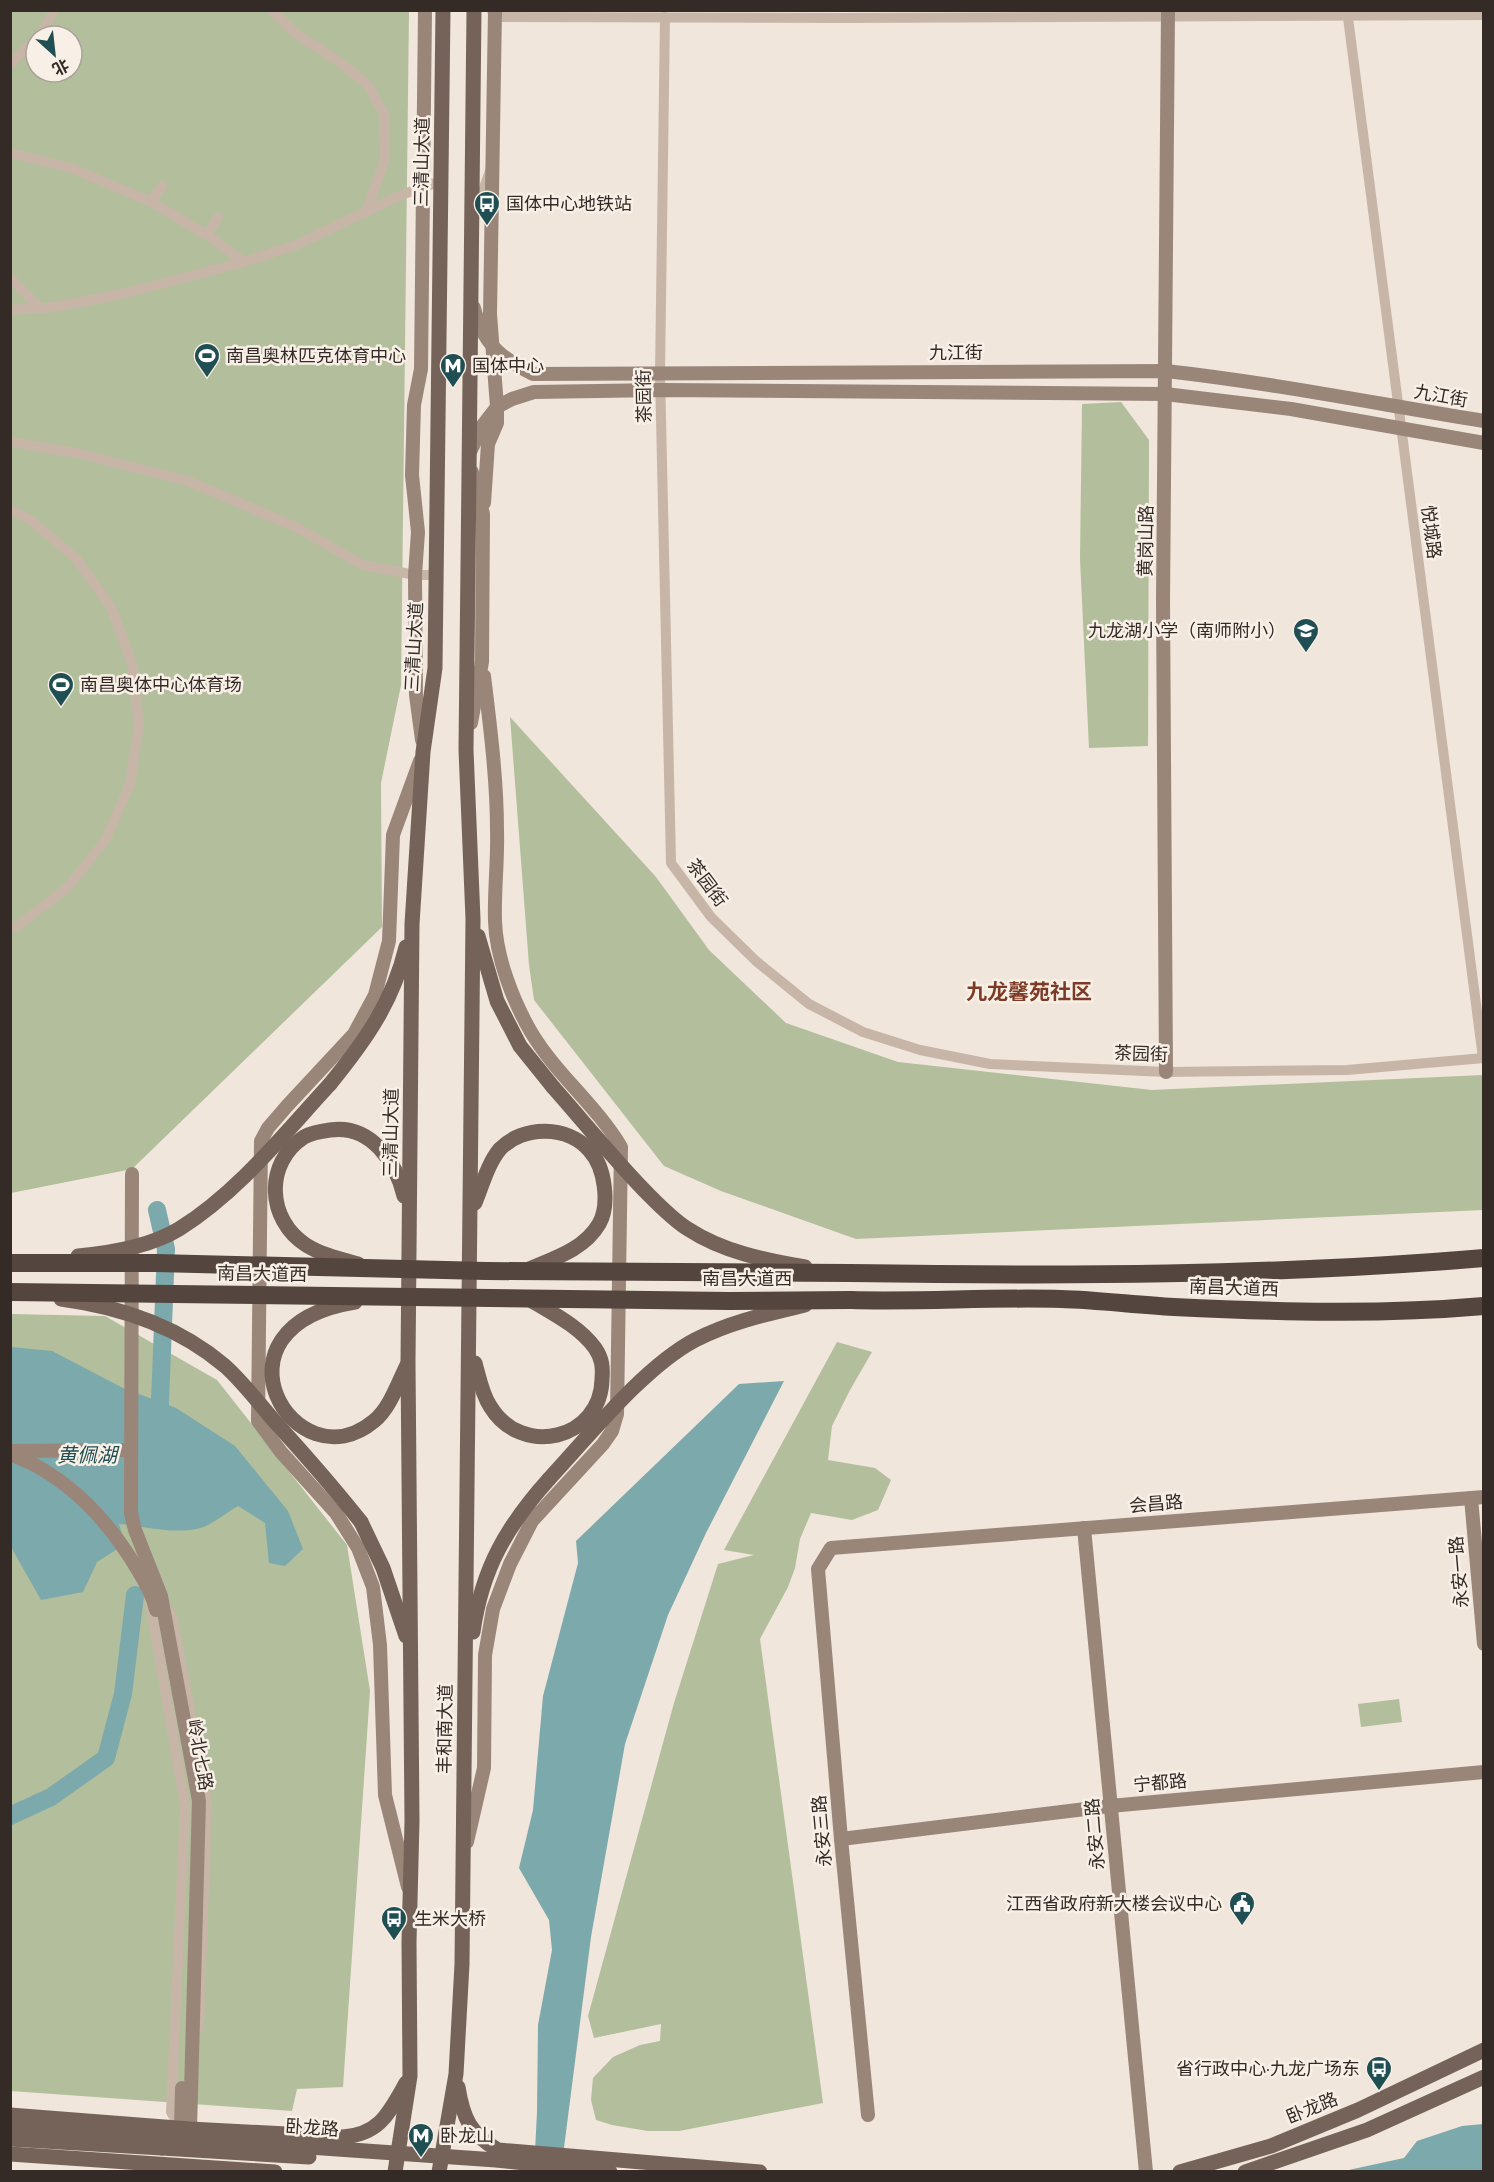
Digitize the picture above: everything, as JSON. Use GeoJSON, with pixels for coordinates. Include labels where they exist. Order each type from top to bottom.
{"type":"FeatureCollection","features":[{"type":"Feature","properties":{"kind":"highway","name":"南昌大道西"},"geometry":{"type":"LineString","coordinates":[[10,1263],[831,1273],[1167,1274],[1384,1266],[1484,1258]]}},
{"type":"Feature","properties":{"kind":"highway","name":"南昌大道西"},"geometry":{"type":"LineString","coordinates":[[10,1292],[529,1299],[911,1301],[1060,1299],[1174,1307],[1355,1312],[1437,1310],[1484,1306]]}},
{"type":"Feature","properties":{"kind":"main road","name":"三清山大道"},"geometry":{"type":"LineString","coordinates":[[409,1284],[412,924],[423,752],[435,668],[442,10]]}},
{"type":"Feature","properties":{"kind":"main road"},"geometry":{"type":"LineString","coordinates":[[471,1213],[473,920],[466,750],[474,10]]}},
{"type":"Feature","properties":{"kind":"main road"},"geometry":{"type":"LineString","coordinates":[[473,920],[497,1001],[520,1046],[553,1087],[657,1203],[687,1229],[720,1245],[758,1258],[831,1273]]}},
{"type":"Feature","properties":{"kind":"main road"},"geometry":{"type":"LineString","coordinates":[[10,1263],[95,1255],[135,1247],[177,1230],[228,1192],[330,1084],[362,1045],[391,995],[412,924]]}},
{"type":"Feature","properties":{"kind":"main road"},"geometry":{"type":"LineString","coordinates":[[376,1268],[327,1256],[305,1244],[291,1232],[281,1216],[275,1199],[275,1183],[279,1167],[304,1137],[339,1128],[370,1138],[380,1148],[400,1178],[410,1220]]}},
{"type":"Feature","properties":{"kind":"main road"},"geometry":{"type":"LineString","coordinates":[[471,1213],[486,1173],[500,1149],[517,1136],[537,1130],[557,1133],[577,1140],[591,1151],[600,1171],[605,1191],[599,1224],[586,1240],[568,1252],[527,1270]]}},
{"type":"Feature","properties":{"kind":"main road","name":"丰和南大道"},"geometry":{"type":"LineString","coordinates":[[439,2172],[456,2074],[462,1964],[471,1213]]}},
{"type":"Feature","properties":{"kind":"main road","name":"丰和南大道"},"geometry":{"type":"LineString","coordinates":[[395,2172],[410,2076],[412,1821],[409,1284]]}},
{"type":"Feature","properties":{"kind":"main road"},"geometry":{"type":"LineString","coordinates":[[10,1292],[79,1301],[124,1311],[165,1326],[194,1342],[226,1367],[327,1479],[361,1522],[383,1568],[411,1651]]}},
{"type":"Feature","properties":{"kind":"main road"},"geometry":{"type":"LineString","coordinates":[[384,1297],[337,1305],[308,1317],[288,1330],[275,1350],[272,1367],[273,1387],[280,1402],[302,1427],[327,1436],[345,1435],[375,1420],[388,1403],[408,1363]]}},
{"type":"Feature","properties":{"kind":"main road"},"geometry":{"type":"LineString","coordinates":[[470,1345],[489,1406],[511,1429],[525,1436],[542,1438],[558,1435],[573,1428],[597,1404],[602,1384],[603,1364],[597,1350],[582,1333],[529,1299]]}},
{"type":"Feature","properties":{"kind":"main road"},"geometry":{"type":"LineString","coordinates":[[465,1697],[475,1622],[491,1562],[522,1509],[549,1479],[650,1373],[678,1351],[721,1329],[758,1316],[830,1300]]}},
{"type":"Feature","properties":{"kind":"main road","name":"卧龙路"},"geometry":{"type":"LineString","coordinates":[[1180,2172],[1271,2146],[1336,2119],[1484,2050]]}},
{"type":"Feature","properties":{"kind":"main road"},"geometry":{"type":"LineString","coordinates":[[456,2074],[461,2107],[471,2128],[482,2141],[498,2150],[760,2172]]}},
{"type":"Feature","properties":{"kind":"main road","name":"卧龙路"},"geometry":{"type":"LineString","coordinates":[[10,2115],[185,2128],[358,2136],[371,2131],[389,2112],[410,2076]]}},
{"type":"Feature","properties":{"kind":"main road","name":"卧龙路"},"geometry":{"type":"LineString","coordinates":[[1245,2172],[1366,2130],[1484,2077]]}},
{"type":"Feature","properties":{"kind":"main road","name":"卧龙路"},"geometry":{"type":"LineString","coordinates":[[10,2128],[514,2172]]}},
{"type":"Feature","properties":{"kind":"main road","name":"卧龙路"},"geometry":{"type":"LineString","coordinates":[[10,2139],[162,2142],[496,2160],[610,2172]]}},
{"type":"Feature","properties":{"kind":"main road"},"geometry":{"type":"LineString","coordinates":[[10,2154],[275,2172]]}},
{"type":"Feature","properties":{"kind":"street"},"geometry":{"type":"LineString","coordinates":[[47,24],[54,10]]}},
{"type":"Feature","properties":{"kind":"street"},"geometry":{"type":"LineString","coordinates":[[272,10],[295,33],[341,63],[368,85],[384,115],[385,159],[366,213]]}},
{"type":"Feature","properties":{"kind":"street"},"geometry":{"type":"LineString","coordinates":[[410,1895],[385,1795],[380,1645],[373,1587],[358,1548],[336,1514],[281,1452],[258,1421],[261,1141],[280,1113],[354,1034],[375,995],[389,941],[393,835],[423,752],[416,695],[415,575],[418,532],[412,475],[414,405],[421,369],[425,10]]}},
{"type":"Feature","properties":{"kind":"street"},"geometry":{"type":"LineString","coordinates":[[464,1858],[484,1768],[485,1655],[493,1609],[510,1564],[532,1521],[603,1444],[612,1431],[617,1403],[621,1147],[608,1125],[553,1062],[531,1032],[509,984],[498,950],[495,921],[498,829],[482,662],[483,514],[488,444],[497,423],[498,407],[490,314],[494,13],[666,17],[1168,13],[1484,15]]}},
{"type":"Feature","properties":{"kind":"street","name":"黄岗山路"},"geometry":{"type":"LineString","coordinates":[[1166,1072],[1163,600],[1168,13]]}},
{"type":"Feature","properties":{"kind":"street","name":"悦城路"},"geometry":{"type":"LineString","coordinates":[[1347,13],[1483,1058]]}},
{"type":"Feature","properties":{"kind":"street","name":"茶园街"},"geometry":{"type":"LineString","coordinates":[[666,17],[660,373],[671,863],[711,917],[756,961],[809,1004],[863,1032],[920,1050],[990,1064],[1166,1072],[1347,1070],[1483,1058]]}},
{"type":"Feature","properties":{"kind":"street"},"geometry":{"type":"LineString","coordinates":[[10,64],[24,50]]}},
{"type":"Feature","properties":{"kind":"street"},"geometry":{"type":"LineString","coordinates":[[10,153],[71,168],[151,202],[207,235],[244,262]]}},
{"type":"Feature","properties":{"kind":"street"},"geometry":{"type":"LineString","coordinates":[[472,221],[493,165]]}},
{"type":"Feature","properties":{"kind":"street"},"geometry":{"type":"LineString","coordinates":[[10,310],[55,307],[126,293],[244,262],[296,245],[401,195],[441,181]]}},
{"type":"Feature","properties":{"kind":"street"},"geometry":{"type":"LineString","coordinates":[[151,202],[162,186]]}},
{"type":"Feature","properties":{"kind":"street"},"geometry":{"type":"LineString","coordinates":[[207,235],[218,217]]}},
{"type":"Feature","properties":{"kind":"street"},"geometry":{"type":"LineString","coordinates":[[10,278],[40,308]]}},
{"type":"Feature","properties":{"kind":"street","name":"九江街"},"geometry":{"type":"LineString","coordinates":[[471,292],[478,326],[486,339],[509,362],[533,374],[1166,371],[1326,393],[1484,422]]}},
{"type":"Feature","properties":{"kind":"street"},"geometry":{"type":"LineString","coordinates":[[483,514],[468,457],[483,425],[498,407],[512,399],[534,392],[661,390],[1165,394],[1291,409],[1484,442]]}},
{"type":"Feature","properties":{"kind":"street"},"geometry":{"type":"LineString","coordinates":[[10,442],[77,453],[188,482],[298,528],[363,565],[415,575],[436,575]]}},
{"type":"Feature","properties":{"kind":"street"},"geometry":{"type":"LineString","coordinates":[[10,510],[29,519],[76,558],[111,607],[132,664],[139,724],[130,784],[106,839],[68,887],[20,924],[10,928]]}},
{"type":"Feature","properties":{"kind":"street"},"geometry":{"type":"LineString","coordinates":[[466,750],[482,662]]}},
{"type":"Feature","properties":{"kind":"street"},"geometry":{"type":"LineString","coordinates":[[132,1174],[131,1513],[155,1593],[199,1801],[185,2128]]}},
{"type":"Feature","properties":{"kind":"street"},"geometry":{"type":"LineString","coordinates":[[10,1453],[131,1450]]}},
{"type":"Feature","properties":{"kind":"street"},"geometry":{"type":"LineString","coordinates":[[10,1453],[48,1473],[70,1489],[97,1515],[155,1593],[184,1805],[171,2112],[185,2128]]}},
{"type":"Feature","properties":{"kind":"street","name":"会昌路"},"geometry":{"type":"LineString","coordinates":[[831,1548],[1477,1498]]}},
{"type":"Feature","properties":{"kind":"street","name":"永安一路"},"geometry":{"type":"LineString","coordinates":[[1477,1498],[1484,1644]]}},
{"type":"Feature","properties":{"kind":"street","name":"永安二路"},"geometry":{"type":"LineString","coordinates":[[1084,1528],[1146,2172]]}},
{"type":"Feature","properties":{"kind":"street","name":"永安三路"},"geometry":{"type":"LineString","coordinates":[[831,1548],[818,1569],[868,2115]]}},
{"type":"Feature","properties":{"kind":"street","name":"宁都路"},"geometry":{"type":"LineString","coordinates":[[841,1839],[1110,1806],[1484,1772]]}},
{"type":"Feature","properties":{"kind":"green space","name":"南昌奥林匹克体育中心"},"geometry":{"type":"Polygon","coordinates":[[[11,11],[409,11],[401,685],[381,783],[382,927],[132,1169],[11,1193],[11,11]]]}},
{"type":"Feature","properties":{"kind":"green space"},"geometry":{"type":"Polygon","coordinates":[[[1121,402],[1149,440],[1148,746],[1089,748],[1080,559],[1082,404],[1121,402]]]}},
{"type":"Feature","properties":{"kind":"green space"},"geometry":{"type":"Polygon","coordinates":[[[510,717],[656,877],[709,950],[786,1023],[898,1062],[1152,1090],[1483,1075],[1483,1210],[856,1239],[721,1191],[664,1166],[534,1000],[529,965],[510,717]]]}},
{"type":"Feature","properties":{"kind":"green space"},"geometry":{"type":"Polygon","coordinates":[[[10,1314],[105,1316],[217,1380],[347,1545],[370,1691],[343,2087],[297,2089],[292,2111],[11,2091],[10,1314]]]}},
{"type":"Feature","properties":{"kind":"green space"},"geometry":{"type":"Polygon","coordinates":[[[837,1342],[872,1352],[832,1426],[828,1460],[875,1468],[891,1480],[878,1510],[852,1520],[811,1513],[800,1539],[795,1568],[788,1587],[760,1639],[823,2103],[679,2131],[648,2131],[612,2125],[596,2120],[591,2100],[593,2078],[613,2057],[640,2045],[660,2041],[661,2024],[594,2038],[588,2016],[674,1703],[718,1564],[754,1555],[724,1550],[837,1342]]]}},
{"type":"Feature","properties":{"kind":"green space"},"geometry":{"type":"Polygon","coordinates":[[[1399,1699],[1402,1722],[1361,1727],[1358,1704],[1399,1699]]]}},
{"type":"Feature","properties":{"kind":"water","name":"黄佩湖"},"geometry":{"type":"Polygon","coordinates":[[[11,1347],[52,1351],[123,1388],[176,1408],[235,1446],[288,1511],[303,1549],[285,1566],[269,1563],[265,1523],[238,1506],[212,1523],[196,1529],[167,1530],[119,1524],[125,1544],[97,1562],[83,1592],[41,1600],[11,1547],[11,1347]]]}},
{"type":"Feature","properties":{"kind":"water"},"geometry":{"type":"Polygon","coordinates":[[[784,1381],[706,1533],[668,1615],[625,1744],[591,1937],[561,2171],[534,2171],[538,2025],[552,1950],[549,1920],[519,1868],[533,1810],[543,1696],[578,1563],[576,1541],[739,1384],[784,1381]]]}},
{"type":"Feature","properties":{"kind":"water"},"geometry":{"type":"Polygon","coordinates":[[[1483,2124],[1483,2171],[1344,2171],[1404,2158],[1417,2141],[1462,2126],[1483,2124]]]}},
{"type":"Feature","properties":{"kind":"waterway"},"geometry":{"type":"LineString","coordinates":[[157,1210],[166,1249],[159,1427]]}},
{"type":"Feature","properties":{"kind":"waterway"},"geometry":{"type":"LineString","coordinates":[[10,1816],[51,1797],[106,1758],[123,1694],[135,1595]]}},
{"type":"Feature","properties":{"kind":"place","name":"国体中心地铁站"},"geometry":{"type":"Point","coordinates":[487,227]}},
{"type":"Feature","properties":{"kind":"place","name":"南昌奥林匹克体育中心"},"geometry":{"type":"Point","coordinates":[207,379]}},
{"type":"Feature","properties":{"kind":"place","name":"国体中心"},"geometry":{"type":"Point","coordinates":[453,389]}},
{"type":"Feature","properties":{"kind":"place","name":"九龙湖小学（南师附小）"},"geometry":{"type":"Point","coordinates":[1306,654]}},
{"type":"Feature","properties":{"kind":"place","name":"南昌奥体中心体育场"},"geometry":{"type":"Point","coordinates":[61,708]}},
{"type":"Feature","properties":{"kind":"place","name":"江西省政府新大楼会议中心"},"geometry":{"type":"Point","coordinates":[1242,1927]}},
{"type":"Feature","properties":{"kind":"place","name":"生米大桥"},"geometry":{"type":"Point","coordinates":[394,1942]}},
{"type":"Feature","properties":{"kind":"place","name":"省行政中心·九龙广场东"},"geometry":{"type":"Point","coordinates":[1379,2092]}},
{"type":"Feature","properties":{"kind":"place","name":"卧龙山"},"geometry":{"type":"Point","coordinates":[421,2159]}},
{"type":"Feature","properties":{"kind":"district","name":"九龙馨苑社区"},"geometry":{"type":"Point","coordinates":[1029,992]}}]}
